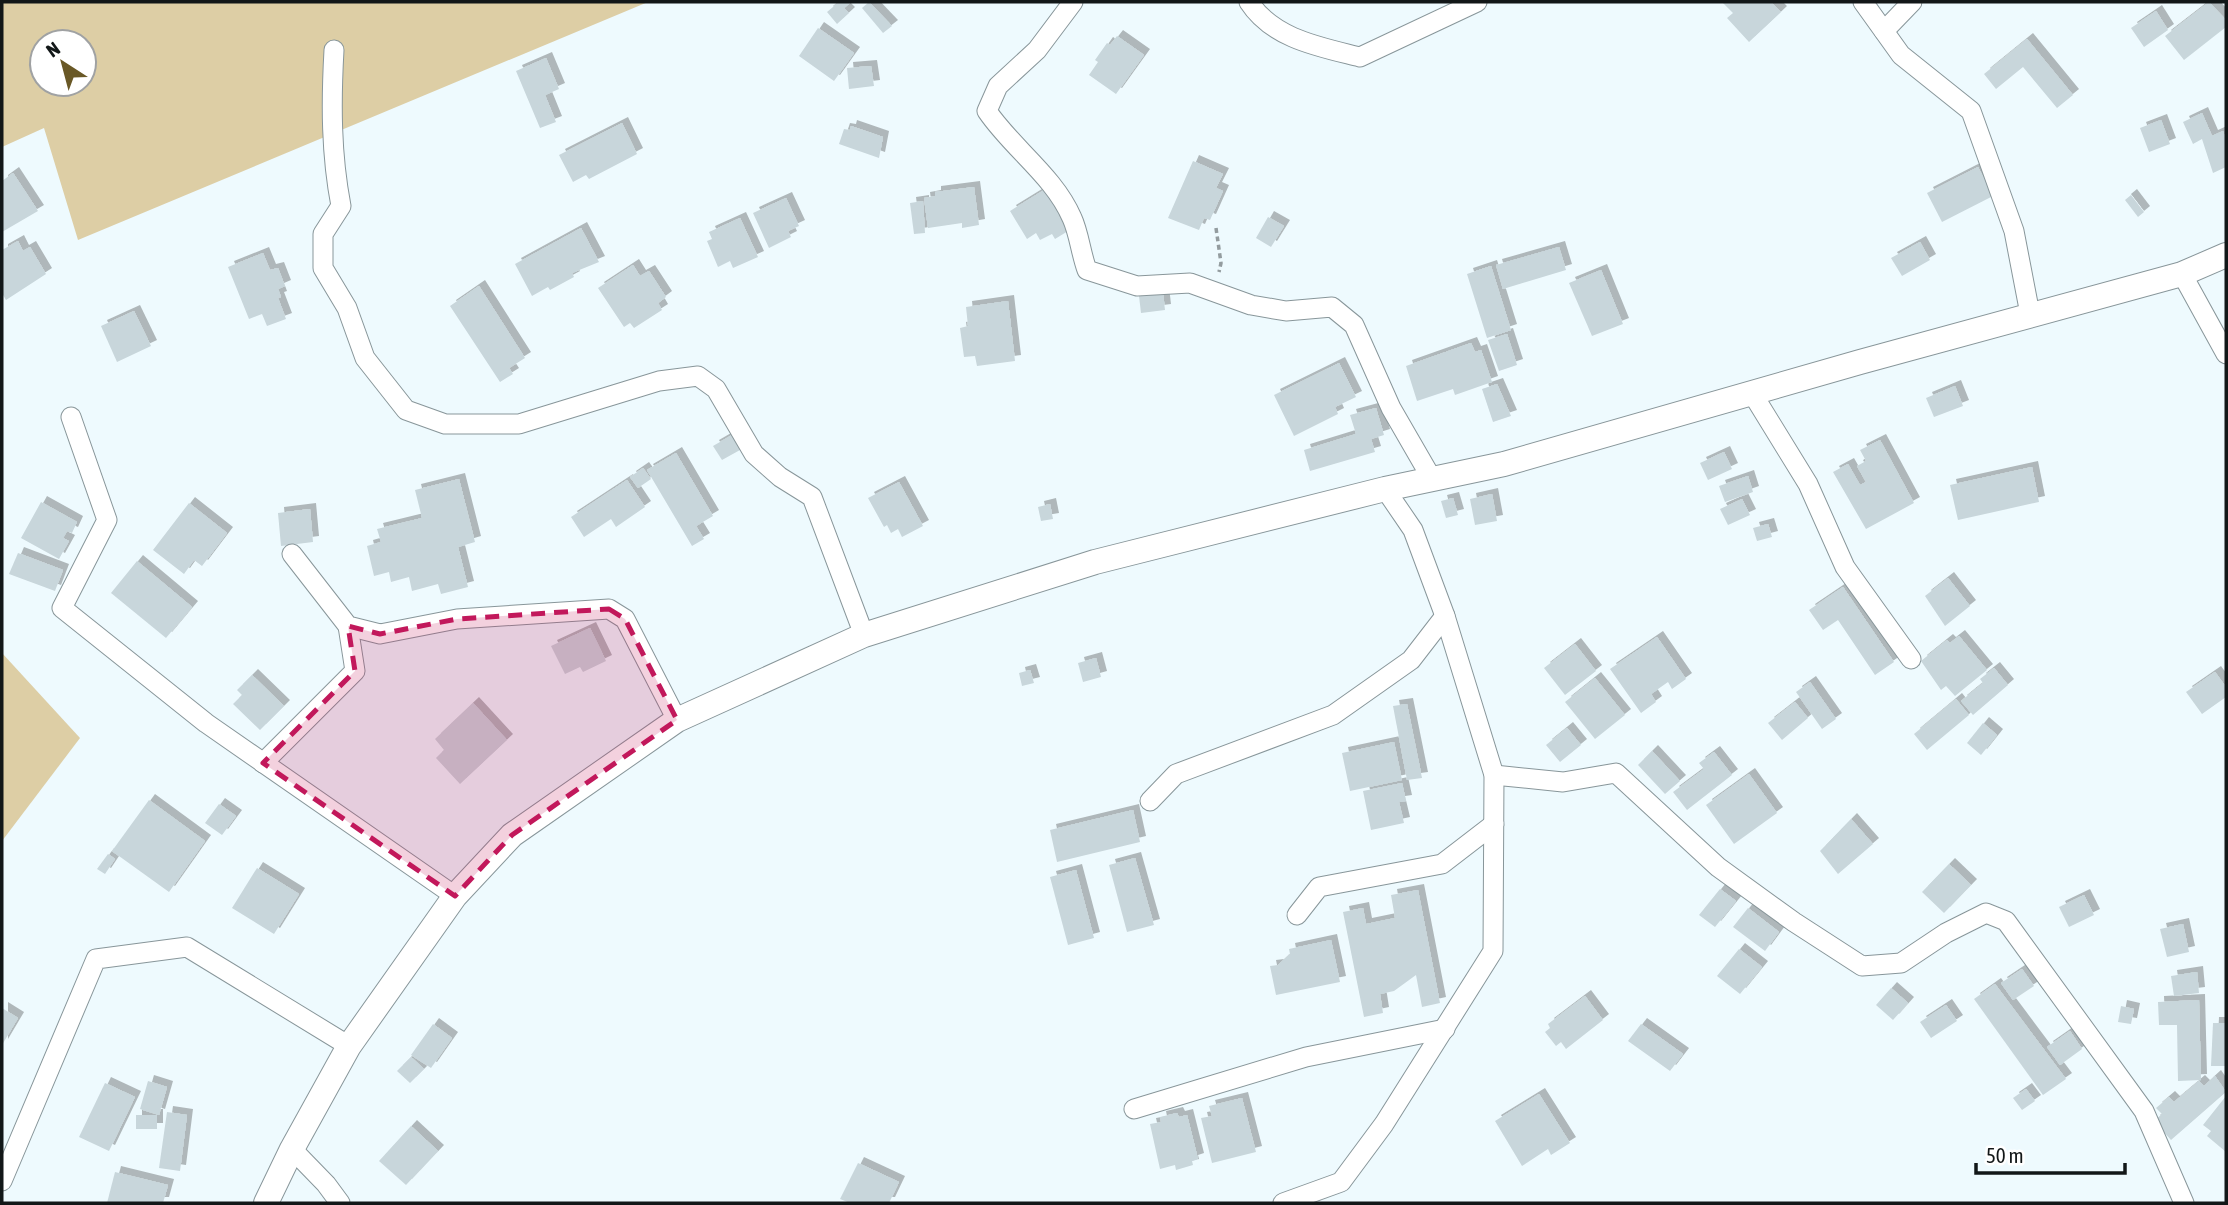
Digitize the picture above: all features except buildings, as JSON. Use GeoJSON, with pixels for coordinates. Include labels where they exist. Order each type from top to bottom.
{"type":"FeatureCollection","features":[{"type":"Feature","properties":{"kind":"street"},"geometry":{"type":"LineString","coordinates":[[1073,2],[1037,50],[998,86],[986,111],[1001,132],[1035,166],[1073,219],[1087,271],[1137,286],[1190,283],[1251,305],[1286,311],[1332,307],[1354,325],[1391,408],[1432,479]]}},
{"type":"Feature","properties":{"kind":"street"},"geometry":{"type":"LineString","coordinates":[[1249,2],[1256,12],[1295,40],[1360,57],[1477,2]]}},
{"type":"Feature","properties":{"kind":"street"},"geometry":{"type":"LineString","coordinates":[[1863,2],[1901,55],[1971,111],[2014,231],[2030,314]]}},
{"type":"Feature","properties":{"kind":"street"},"geometry":{"type":"LineString","coordinates":[[1884,31],[1912,2]]}},
{"type":"Feature","properties":{"kind":"street"},"geometry":{"type":"LineString","coordinates":[[334,50],[331,104],[333,154],[341,206],[323,234],[323,268],[347,308],[365,358],[406,410],[445,424],[519,424],[659,381],[698,376],[716,389],[754,454],[780,477],[811,497],[864,635]]}},
{"type":"Feature","properties":{"kind":"street"},"geometry":{"type":"LineString","coordinates":[[266,1203],[292,1149],[349,1046],[455,896],[512,835],[677,720],[864,635],[1095,562],[1385,489],[1504,464],[2030,314],[2182,274],[2226,255]]}},
{"type":"Feature","properties":{"kind":"street"},"geometry":{"type":"LineString","coordinates":[[2182,274],[2226,354]]}},
{"type":"Feature","properties":{"kind":"street"},"geometry":{"type":"LineString","coordinates":[[1752,393],[1808,484],[1844,567],[1911,659]]}},
{"type":"Feature","properties":{"kind":"street"},"geometry":{"type":"LineString","coordinates":[[71,417],[107,520],[62,608],[206,723],[455,896]]}},
{"type":"Feature","properties":{"kind":"street"},"geometry":{"type":"LineString","coordinates":[[1283,1203],[1341,1182],[1445,1029],[1493,951],[1494,775],[1445,616],[1413,530],[1385,489]]}},
{"type":"Feature","properties":{"kind":"street"},"geometry":{"type":"LineString","coordinates":[[263,763],[355,671],[348,626],[292,554]]}},
{"type":"Feature","properties":{"kind":"street"},"geometry":{"type":"LineString","coordinates":[[348,626],[380,634],[457,619],[610,609],[625,619],[677,720]]}},
{"type":"Feature","properties":{"kind":"street"},"geometry":{"type":"LineString","coordinates":[[1150,801],[1175,774],[1333,715],[1411,660],[1445,616]]}},
{"type":"Feature","properties":{"kind":"street"},"geometry":{"type":"LineString","coordinates":[[1494,775],[1563,782],[1616,773],[1718,867],[1794,922],[1862,966],[1901,963],[1946,933],[1986,913],[2006,921],[2144,1111],[2184,1203]]}},
{"type":"Feature","properties":{"kind":"street"},"geometry":{"type":"LineString","coordinates":[[1297,915],[1319,887],[1442,864],[1494,824]]}},
{"type":"Feature","properties":{"kind":"street"},"geometry":{"type":"LineString","coordinates":[[2,1181],[96,959],[187,947],[349,1046]]}},
{"type":"Feature","properties":{"kind":"street"},"geometry":{"type":"LineString","coordinates":[[1134,1109],[1306,1057],[1445,1029]]}},
{"type":"Feature","properties":{"kind":"street"},"geometry":{"type":"LineString","coordinates":[[292,1149],[326,1184],[340,1203]]}},
{"type":"Feature","properties":{"kind":"path"},"geometry":{"type":"LineString","coordinates":[[1213,291],[1221,263],[1216,228]]}},
{"type":"Feature","properties":{"kind":"highlighted area"},"geometry":{"type":"Polygon","coordinates":[[[609,609],[625,619],[677,720],[512,835],[455,896],[263,763],[355,671],[348,626],[380,634],[457,619],[609,609]]]}},
{"type":"Feature","properties":{"kind":"shaded area"},"geometry":{"type":"Polygon","coordinates":[[[2,2],[648,2],[78,240],[44,128],[2,147],[2,2]]]}},
{"type":"Feature","properties":{"kind":"shaded area"},"geometry":{"type":"Polygon","coordinates":[[[2,653],[80,738],[2,841],[2,653]]]}}]}
